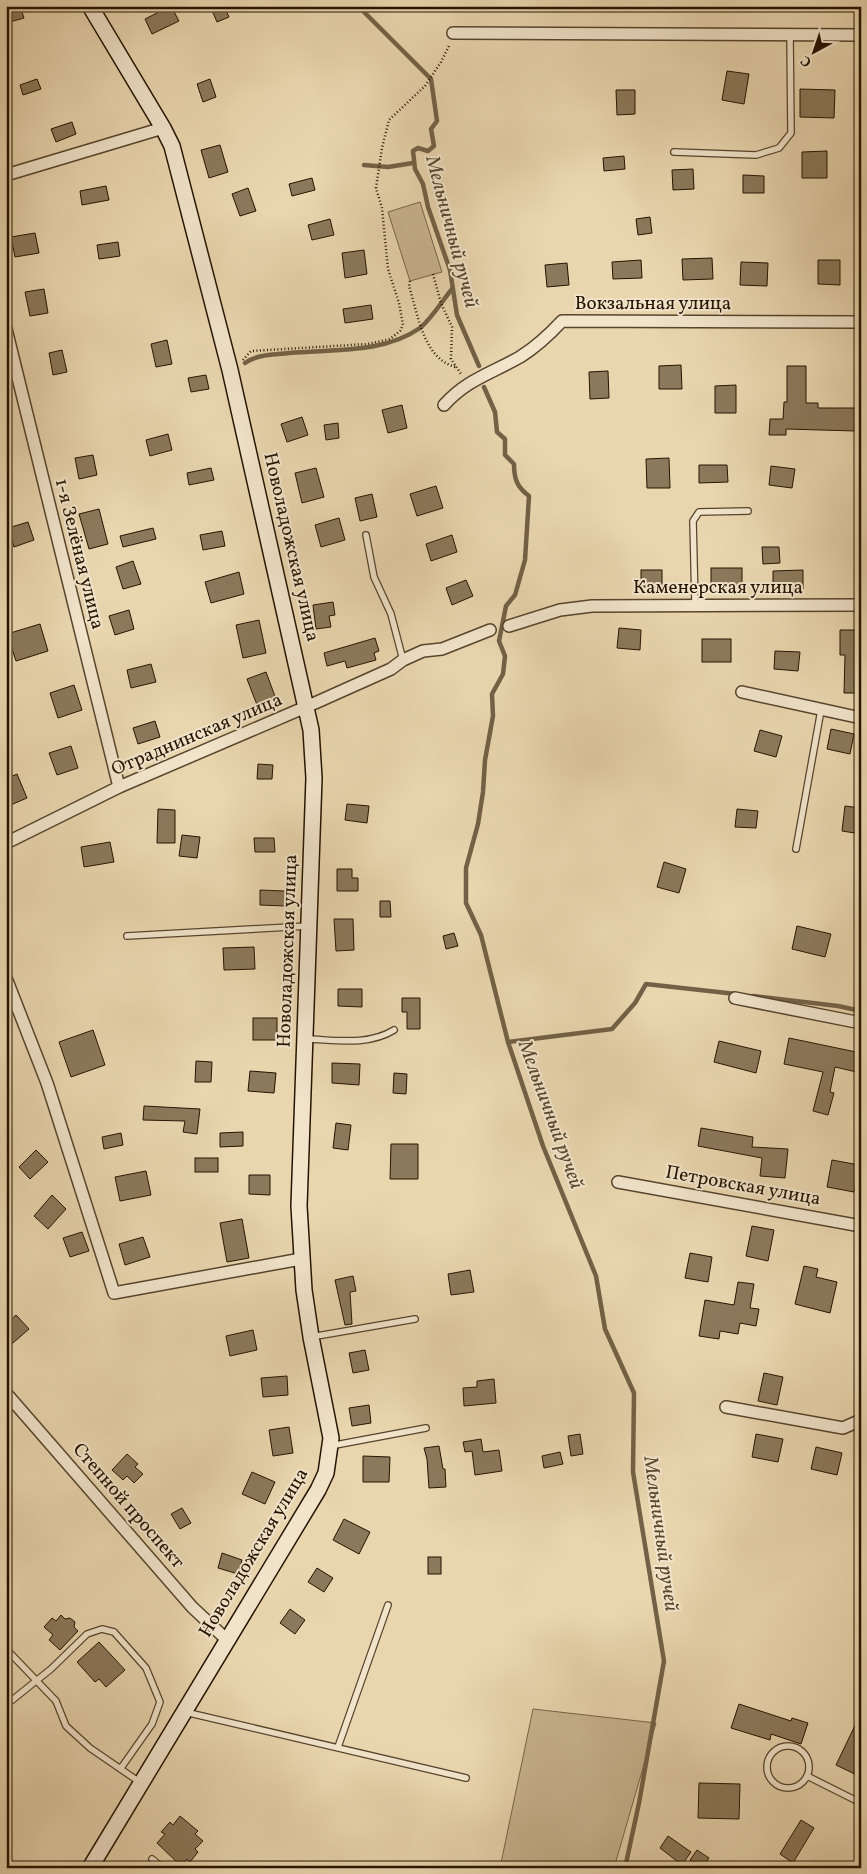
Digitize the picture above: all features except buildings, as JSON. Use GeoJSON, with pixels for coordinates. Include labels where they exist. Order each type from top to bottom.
{"type":"FeatureCollection","features":[{"type":"Feature","properties":{"kind":"street","name":"Новоладожская улица"},"geometry":{"type":"LineString","coordinates":[[90,6],[172,146],[203,260],[308,706],[314,778],[299,1206],[301,1259],[311,1337],[328,1419],[330,1446],[326,1473],[318,1490],[226,1639],[90,1868]]}},
{"type":"Feature","properties":{"kind":"street"},"geometry":{"type":"LineString","coordinates":[[453,33],[861,35]]}},
{"type":"Feature","properties":{"kind":"street"},"geometry":{"type":"LineString","coordinates":[[6,175],[163,128]]}},
{"type":"Feature","properties":{"kind":"street","name":"Вокзальная улица"},"geometry":{"type":"LineString","coordinates":[[444,405],[459,389],[468,383],[520,357],[541,342],[562,321],[861,322]]}},
{"type":"Feature","properties":{"kind":"street","name":"1-я Зелёная улица"},"geometry":{"type":"LineString","coordinates":[[6,329],[119,787]]}},
{"type":"Feature","properties":{"kind":"street","name":"Каменерская улица"},"geometry":{"type":"LineString","coordinates":[[509,626],[560,610],[576,608],[695,604],[861,606]]}},
{"type":"Feature","properties":{"kind":"street","name":"Отраднинская улица"},"geometry":{"type":"LineString","coordinates":[[6,843],[119,787],[391,669],[403,660],[423,651],[442,649],[490,630]]}},
{"type":"Feature","properties":{"kind":"street"},"geometry":{"type":"LineString","coordinates":[[742,692],[861,718]]}},
{"type":"Feature","properties":{"kind":"street"},"geometry":{"type":"LineString","coordinates":[[6,978],[47,1083],[114,1294],[301,1259]]}},
{"type":"Feature","properties":{"kind":"street"},"geometry":{"type":"LineString","coordinates":[[735,998],[861,1023]]}},
{"type":"Feature","properties":{"kind":"street","name":"Петровская улица"},"geometry":{"type":"LineString","coordinates":[[618,1182],[861,1226]]}},
{"type":"Feature","properties":{"kind":"street","name":"Степной проспект"},"geometry":{"type":"LineString","coordinates":[[6,1393],[192,1607],[226,1639]]}},
{"type":"Feature","properties":{"kind":"street"},"geometry":{"type":"LineString","coordinates":[[726,1407],[843,1428],[861,1420]]}},
{"type":"Feature","properties":{"kind":"lane"},"geometry":{"type":"LineString","coordinates":[[674,152],[756,155],[779,148],[791,132],[790,35]]}},
{"type":"Feature","properties":{"kind":"lane"},"geometry":{"type":"LineString","coordinates":[[695,604],[693,521],[699,512],[748,511]]}},
{"type":"Feature","properties":{"kind":"lane"},"geometry":{"type":"LineString","coordinates":[[366,535],[374,577],[391,614],[403,660]]}},
{"type":"Feature","properties":{"kind":"lane"},"geometry":{"type":"LineString","coordinates":[[796,849],[821,710]]}},
{"type":"Feature","properties":{"kind":"lane"},"geometry":{"type":"LineString","coordinates":[[127,936],[310,926]]}},
{"type":"Feature","properties":{"kind":"lane"},"geometry":{"type":"LineString","coordinates":[[305,1039],[371,1040],[394,1030]]}},
{"type":"Feature","properties":{"kind":"lane"},"geometry":{"type":"LineString","coordinates":[[311,1337],[415,1320]]}},
{"type":"Feature","properties":{"kind":"lane"},"geometry":{"type":"LineString","coordinates":[[330,1446],[426,1428]]}},
{"type":"Feature","properties":{"kind":"lane"},"geometry":{"type":"LineString","coordinates":[[338,1748],[388,1605]]}},
{"type":"Feature","properties":{"kind":"lane"},"geometry":{"type":"LineString","coordinates":[[6,1705],[38,1680],[87,1634],[102,1629],[114,1632],[146,1668],[160,1702],[152,1724],[122,1768]]}},
{"type":"Feature","properties":{"kind":"lane"},"geometry":{"type":"LineString","coordinates":[[10,1653],[38,1680],[56,1702],[66,1726],[90,1748],[122,1768],[141,1783]]}},
{"type":"Feature","properties":{"kind":"lane"},"geometry":{"type":"LineString","coordinates":[[184,1711],[466,1778]]}},
{"type":"Feature","properties":{"kind":"lane"},"geometry":{"type":"LineString","coordinates":[[784,1746],[799,1749],[809,1761],[808,1776],[796,1786],[781,1786],[770,1776],[768,1761],[772,1754],[784,1746]]}},
{"type":"Feature","properties":{"kind":"lane"},"geometry":{"type":"LineString","coordinates":[[808,1776],[861,1803]]}},
{"type":"Feature","properties":{"kind":"lane"},"geometry":{"type":"LineString","coordinates":[[152,1859],[163,1868]]}},
{"type":"Feature","properties":{"kind":"path"},"geometry":{"type":"LineString","coordinates":[[240,363],[251,351],[368,344],[390,339],[400,331],[403,325],[399,303],[388,269],[382,208],[376,188],[378,170],[389,120],[425,86],[449,48],[453,33]]}},
{"type":"Feature","properties":{"kind":"path"},"geometry":{"type":"LineString","coordinates":[[433,274],[441,303],[452,327],[451,359],[468,383]]}},
{"type":"Feature","properties":{"kind":"path"},"geometry":{"type":"LineString","coordinates":[[410,281],[409,286],[428,345],[433,353],[449,365],[456,367]]}},
{"type":"Feature","properties":{"kind":"shaded area"},"geometry":{"type":"Polygon","coordinates":[[[420,202],[442,272],[410,281],[388,212],[420,202]]]}},
{"type":"Feature","properties":{"kind":"shaded area"},"geometry":{"type":"Polygon","coordinates":[[[533,1709],[656,1723],[614,1868],[500,1868],[533,1709]]]}},
{"type":"Feature","properties":{"kind":"waterway","name":"Мельничный ручей"},"geometry":{"type":"LineString","coordinates":[[358,6],[431,79],[437,121],[431,129],[434,146],[428,151],[418,148],[413,151],[415,169],[423,184],[428,207],[450,270],[457,315],[479,366]]}},
{"type":"Feature","properties":{"kind":"waterway"},"geometry":{"type":"LineString","coordinates":[[364,165],[388,167],[413,163]]}},
{"type":"Feature","properties":{"kind":"waterway"},"geometry":{"type":"LineString","coordinates":[[245,363],[266,355],[357,349],[390,342],[420,328],[452,289]]}},
{"type":"Feature","properties":{"kind":"waterway","name":"Мельничный ручей"},"geometry":{"type":"LineString","coordinates":[[484,387],[495,412],[497,432],[505,439],[505,455],[514,464],[519,486],[529,496],[525,560],[515,595],[506,606],[499,641],[505,656],[503,674],[492,694],[493,716],[485,760],[483,792],[478,824],[466,868],[466,903],[481,935],[508,1042],[543,1146],[596,1276],[605,1329],[634,1393],[633,1472],[664,1661],[639,1803],[625,1868]]}},
{"type":"Feature","properties":{"kind":"waterway"},"geometry":{"type":"LineString","coordinates":[[508,1042],[612,1029],[635,1003],[646,984],[736,994]]}},
{"type":"Feature","properties":{"kind":"waterway"},"geometry":{"type":"LineString","coordinates":[[753,996],[838,1006],[861,1011]]}}]}
